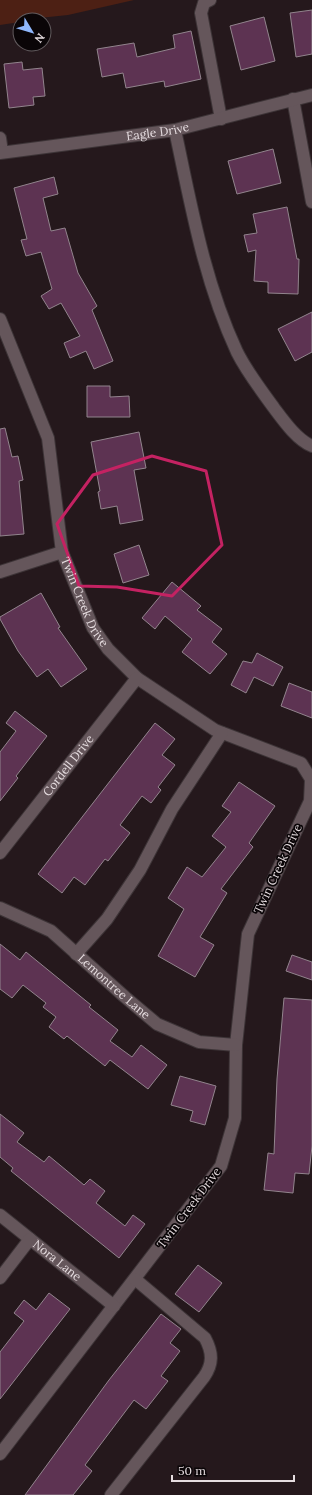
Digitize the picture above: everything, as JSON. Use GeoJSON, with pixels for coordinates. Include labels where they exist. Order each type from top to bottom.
{"type":"FeatureCollection","features":[{"type":"Feature","properties":{"kind":"street"},"geometry":{"type":"LineString","coordinates":[[210,0],[204,3],[201,13],[221,119]]}},
{"type":"Feature","properties":{"kind":"street","name":"Eagle Drive"},"geometry":{"type":"LineString","coordinates":[[1,153],[175,130],[312,95]]}},
{"type":"Feature","properties":{"kind":"street"},"geometry":{"type":"LineString","coordinates":[[293,99],[312,202]]}},
{"type":"Feature","properties":{"kind":"street"},"geometry":{"type":"LineString","coordinates":[[175,130],[199,245],[213,293],[237,352],[257,385],[281,417],[306,443],[312,446]]}},
{"type":"Feature","properties":{"kind":"street"},"geometry":{"type":"LineString","coordinates":[[0,138],[1,153]]}},
{"type":"Feature","properties":{"kind":"street","name":"Twin Creek Drive"},"geometry":{"type":"LineString","coordinates":[[0,319],[5,344],[48,438],[62,552],[93,628],[108,649],[137,678],[215,730],[301,763],[311,778],[310,802],[248,934],[236,1045],[235,1118],[221,1166],[0,1454]]}},
{"type":"Feature","properties":{"kind":"street"},"geometry":{"type":"LineString","coordinates":[[0,572],[62,552]]}},
{"type":"Feature","properties":{"kind":"street","name":"Cordell Drive"},"geometry":{"type":"LineString","coordinates":[[0,853],[137,678]]}},
{"type":"Feature","properties":{"kind":"street"},"geometry":{"type":"LineString","coordinates":[[76,954],[107,919],[140,870],[172,809],[222,733]]}},
{"type":"Feature","properties":{"kind":"street","name":"Lemontree Lane"},"geometry":{"type":"LineString","coordinates":[[0,908],[51,931],[157,1024],[199,1042],[236,1045]]}},
{"type":"Feature","properties":{"kind":"street","name":"Nora Lane"},"geometry":{"type":"LineString","coordinates":[[0,1215],[114,1306]]}},
{"type":"Feature","properties":{"kind":"street"},"geometry":{"type":"LineString","coordinates":[[0,1278],[30,1239]]}},
{"type":"Feature","properties":{"kind":"street"},"geometry":{"type":"LineString","coordinates":[[111,1495],[204,1377],[211,1362],[210,1347],[205,1338],[135,1279]]}},
{"type":"Feature","properties":{"kind":"highlighted area"},"geometry":{"type":"Polygon","coordinates":[[[152,456],[206,471],[222,545],[172,596],[117,587],[79,586],[57,524],[93,475],[152,456]]]}},
{"type":"Feature","properties":{"kind":"shaded area"},"geometry":{"type":"Polygon","coordinates":[[[0,0],[134,0],[68,15],[52,17],[52,12],[12,12],[12,23],[0,25],[0,0]]]}},
{"type":"Feature","properties":{"kind":"building"},"geometry":{"type":"Polygon","coordinates":[[[312,10],[312,54],[296,57],[290,13],[312,10]]]}},
{"type":"Feature","properties":{"kind":"building"},"geometry":{"type":"Polygon","coordinates":[[[264,17],[275,61],[241,70],[230,26],[264,17]]]}},
{"type":"Feature","properties":{"kind":"building"},"geometry":{"type":"Polygon","coordinates":[[[191,31],[201,79],[165,87],[164,81],[126,88],[123,73],[102,77],[97,49],[134,43],[137,57],[175,48],[173,35],[191,31]]]}},
{"type":"Feature","properties":{"kind":"building"},"geometry":{"type":"Polygon","coordinates":[[[22,62],[23,70],[42,68],[45,96],[33,97],[34,105],[9,108],[4,64],[22,62]]]}},
{"type":"Feature","properties":{"kind":"building"},"geometry":{"type":"Polygon","coordinates":[[[273,149],[281,183],[237,194],[228,161],[273,149]]]}},
{"type":"Feature","properties":{"kind":"building"},"geometry":{"type":"Polygon","coordinates":[[[54,177],[58,194],[43,198],[51,231],[65,228],[78,273],[97,306],[92,310],[113,361],[94,369],[86,351],[70,358],[64,343],[80,336],[61,303],[49,309],[41,296],[52,289],[41,252],[26,256],[21,240],[27,239],[14,188],[54,177]]]}},
{"type":"Feature","properties":{"kind":"building"},"geometry":{"type":"Polygon","coordinates":[[[287,207],[297,259],[299,259],[298,294],[268,293],[268,282],[254,281],[256,250],[248,252],[244,235],[257,233],[253,214],[287,207]]]}},
{"type":"Feature","properties":{"kind":"building"},"geometry":{"type":"Polygon","coordinates":[[[312,312],[312,352],[295,361],[278,329],[312,312]]]}},
{"type":"Feature","properties":{"kind":"building"},"geometry":{"type":"Polygon","coordinates":[[[87,386],[110,386],[110,397],[129,396],[130,417],[87,417],[87,386]]]}},
{"type":"Feature","properties":{"kind":"building"},"geometry":{"type":"Polygon","coordinates":[[[5,428],[12,457],[18,456],[23,480],[19,481],[24,534],[0,536],[0,429],[5,428]]]}},
{"type":"Feature","properties":{"kind":"building"},"geometry":{"type":"Polygon","coordinates":[[[139,432],[146,468],[134,470],[143,520],[120,524],[117,506],[101,509],[98,492],[100,491],[91,442],[139,432]]]}},
{"type":"Feature","properties":{"kind":"building"},"geometry":{"type":"Polygon","coordinates":[[[139,545],[149,575],[123,583],[114,554],[139,545]]]}},
{"type":"Feature","properties":{"kind":"building"},"geometry":{"type":"Polygon","coordinates":[[[172,582],[201,606],[197,610],[222,629],[212,642],[227,654],[210,674],[182,652],[192,639],[165,616],[155,629],[142,618],[172,582]]]}},
{"type":"Feature","properties":{"kind":"building"},"geometry":{"type":"Polygon","coordinates":[[[41,593],[60,627],[58,628],[87,669],[61,687],[48,669],[37,677],[18,651],[0,619],[0,617],[41,593]]]}},
{"type":"Feature","properties":{"kind":"building"},"geometry":{"type":"Polygon","coordinates":[[[257,653],[283,667],[273,686],[254,677],[246,693],[231,685],[243,661],[252,663],[257,653]]]}},
{"type":"Feature","properties":{"kind":"building"},"geometry":{"type":"Polygon","coordinates":[[[289,683],[312,692],[312,718],[281,706],[289,683]]]}},
{"type":"Feature","properties":{"kind":"building"},"geometry":{"type":"Polygon","coordinates":[[[15,711],[47,736],[16,776],[18,778],[0,801],[0,752],[16,731],[6,723],[15,711]]]}},
{"type":"Feature","properties":{"kind":"building"},"geometry":{"type":"Polygon","coordinates":[[[155,723],[175,739],[162,755],[175,765],[158,787],[161,790],[151,803],[142,796],[120,825],[130,833],[108,861],[105,859],[85,885],[74,877],[62,893],[38,874],[155,723]]]}},
{"type":"Feature","properties":{"kind":"building"},"geometry":{"type":"Polygon","coordinates":[[[239,782],[275,806],[249,843],[253,847],[221,889],[227,893],[200,937],[214,945],[195,977],[158,956],[184,909],[168,898],[187,867],[202,877],[226,847],[212,836],[231,812],[222,806],[239,782]]]}},
{"type":"Feature","properties":{"kind":"building"},"geometry":{"type":"Polygon","coordinates":[[[0,944],[20,960],[26,952],[91,1005],[89,1007],[118,1030],[110,1041],[132,1057],[141,1045],[167,1065],[148,1089],[110,1060],[105,1066],[67,1036],[64,1039],[49,1027],[56,1017],[43,1007],[46,1003],[23,985],[12,998],[0,989],[0,944]]]}},
{"type":"Feature","properties":{"kind":"building"},"geometry":{"type":"Polygon","coordinates":[[[292,955],[312,962],[312,980],[286,971],[292,955]]]}},
{"type":"Feature","properties":{"kind":"building"},"geometry":{"type":"Polygon","coordinates":[[[284,998],[312,1000],[312,1146],[309,1174],[295,1173],[293,1193],[264,1190],[268,1153],[274,1154],[277,1079],[284,998]]]}},
{"type":"Feature","properties":{"kind":"building"},"geometry":{"type":"Polygon","coordinates":[[[180,1076],[216,1086],[205,1125],[190,1121],[193,1111],[171,1105],[180,1076]]]}},
{"type":"Feature","properties":{"kind":"building"},"geometry":{"type":"Polygon","coordinates":[[[0,1114],[24,1133],[17,1142],[44,1162],[49,1156],[84,1185],[90,1179],[105,1191],[96,1203],[125,1226],[133,1215],[145,1224],[119,1258],[11,1171],[13,1168],[0,1157],[0,1114]]]}},
{"type":"Feature","properties":{"kind":"building"},"geometry":{"type":"Polygon","coordinates":[[[198,1265],[222,1283],[199,1312],[175,1294],[198,1265]]]}},
{"type":"Feature","properties":{"kind":"building"},"geometry":{"type":"Polygon","coordinates":[[[49,1293],[70,1309],[0,1399],[0,1352],[24,1321],[14,1313],[24,1300],[36,1310],[49,1293]]]}},
{"type":"Feature","properties":{"kind":"building"},"geometry":{"type":"Polygon","coordinates":[[[161,1314],[181,1329],[170,1343],[180,1351],[161,1376],[168,1381],[146,1409],[134,1400],[85,1465],[92,1471],[73,1495],[25,1495],[109,1380],[161,1314]]]}}]}
